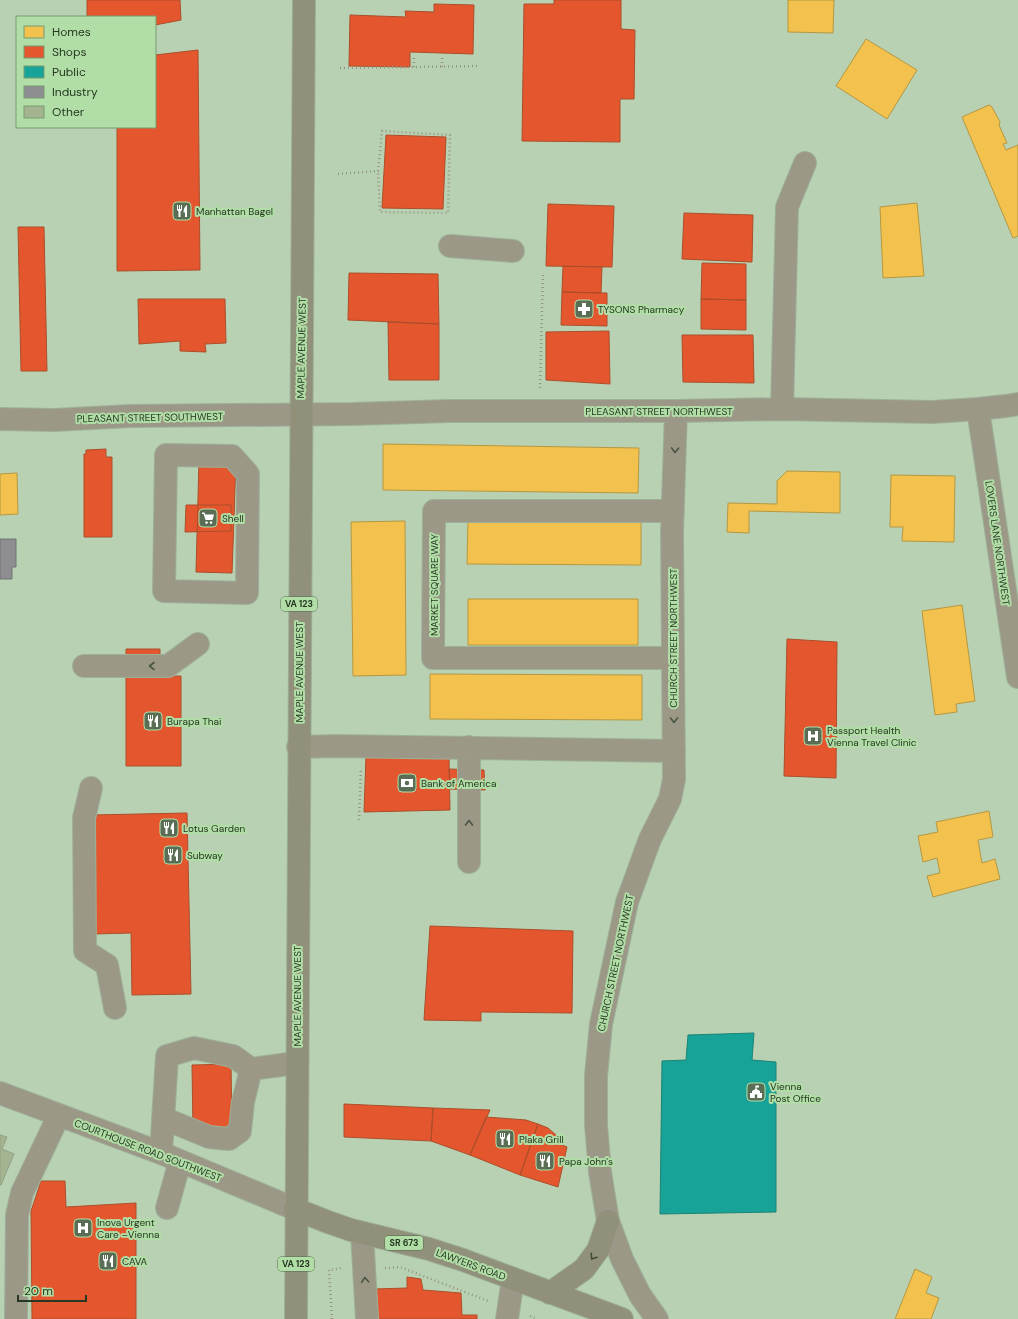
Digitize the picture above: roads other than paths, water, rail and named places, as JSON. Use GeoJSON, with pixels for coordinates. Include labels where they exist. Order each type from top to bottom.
{"type":"FeatureCollection","features":[{"type":"Feature","properties":{"kind":"main road","name":"MAPLE AVENUE WEST"},"geometry":{"type":"LineString","coordinates":[[296,1319],[296,1063],[304,0]]}},
{"type":"Feature","properties":{"kind":"main road","name":"LAWYERS ROAD"},"geometry":{"type":"LineString","coordinates":[[296,1208],[328,1222],[362,1233],[436,1251],[463,1260],[622,1319]]}},
{"type":"Feature","properties":{"kind":"main road"},"geometry":{"type":"LineString","coordinates":[[550,1293],[584,1269],[598,1250],[608,1221]]}},
{"type":"Feature","properties":{"kind":"street"},"geometry":{"type":"LineString","coordinates":[[782,409],[787,207],[805,163]]}},
{"type":"Feature","properties":{"kind":"street"},"geometry":{"type":"LineString","coordinates":[[450,246],[513,250]]}},
{"type":"Feature","properties":{"kind":"street","name":"PLEASANT STREET NORTHWEST"},"geometry":{"type":"LineString","coordinates":[[300,415],[456,410],[676,411],[782,409],[932,412],[978,409],[1018,404]]}},
{"type":"Feature","properties":{"kind":"street","name":"LOVERS LANE NORTHWEST"},"geometry":{"type":"LineString","coordinates":[[978,409],[1018,677]]}},
{"type":"Feature","properties":{"kind":"street","name":"CHURCH STREET NORTHWEST"},"geometry":{"type":"LineString","coordinates":[[657,1319],[640,1295],[622,1260],[608,1221],[600,1172],[596,1125],[596,1076],[601,1024],[627,902],[650,839],[670,799],[674,779],[673,511],[676,411]]}},
{"type":"Feature","properties":{"kind":"street","name":"PLEASANT STREET SOUTHWEST"},"geometry":{"type":"LineString","coordinates":[[0,419],[54,420],[131,416],[300,415]]}},
{"type":"Feature","properties":{"kind":"street"},"geometry":{"type":"LineString","coordinates":[[166,454],[232,456],[248,474],[247,592],[164,591],[166,454]]}},
{"type":"Feature","properties":{"kind":"street","name":"MARKET SQUARE WAY"},"geometry":{"type":"LineString","coordinates":[[673,511],[434,511],[433,658],[673,658]]}},
{"type":"Feature","properties":{"kind":"street"},"geometry":{"type":"LineString","coordinates":[[84,666],[168,666],[198,644]]}},
{"type":"Feature","properties":{"kind":"street"},"geometry":{"type":"LineString","coordinates":[[298,747],[469,747],[674,751]]}},
{"type":"Feature","properties":{"kind":"street"},"geometry":{"type":"LineString","coordinates":[[469,747],[469,862]]}},
{"type":"Feature","properties":{"kind":"street"},"geometry":{"type":"LineString","coordinates":[[91,788],[84,818],[85,950],[107,965],[115,1008]]}},
{"type":"Feature","properties":{"kind":"street"},"geometry":{"type":"LineString","coordinates":[[167,1208],[171,1157],[163,1118],[167,1056],[194,1048],[233,1056],[251,1069],[296,1063]]}},
{"type":"Feature","properties":{"kind":"street"},"geometry":{"type":"LineString","coordinates":[[163,1118],[209,1137],[229,1139],[240,1131],[243,1102],[251,1069]]}},
{"type":"Feature","properties":{"kind":"street","name":"COURTHOUSE ROAD SOUTHWEST"},"geometry":{"type":"LineString","coordinates":[[0,1093],[171,1157],[296,1208]]}},
{"type":"Feature","properties":{"kind":"street"},"geometry":{"type":"LineString","coordinates":[[16,1319],[17,1215],[22,1193],[59,1115]]}},
{"type":"Feature","properties":{"kind":"street"},"geometry":{"type":"LineString","coordinates":[[362,1233],[367,1319]]}},
{"type":"Feature","properties":{"kind":"street"},"geometry":{"type":"LineString","coordinates":[[508,1314],[513,1279]]}},
{"type":"Feature","properties":{"kind":"place","name":"Manhattan Bagel"},"geometry":{"type":"Point","coordinates":[182,211]}},
{"type":"Feature","properties":{"kind":"place","name":"TYSONS Pharmacy"},"geometry":{"type":"Point","coordinates":[584,309]}},
{"type":"Feature","properties":{"kind":"place","name":"Shell"},"geometry":{"type":"Point","coordinates":[208,518]}},
{"type":"Feature","properties":{"kind":"place","name":"Burapa Thai"},"geometry":{"type":"Point","coordinates":[153,721]}},
{"type":"Feature","properties":{"kind":"place","name":"Passport Health Vienna Travel Clinic"},"geometry":{"type":"Point","coordinates":[813,736]}},
{"type":"Feature","properties":{"kind":"place","name":"Bank of America"},"geometry":{"type":"Point","coordinates":[407,783]}},
{"type":"Feature","properties":{"kind":"place","name":"Lotus Garden"},"geometry":{"type":"Point","coordinates":[169,828]}},
{"type":"Feature","properties":{"kind":"place","name":"Subway"},"geometry":{"type":"Point","coordinates":[173,855]}},
{"type":"Feature","properties":{"kind":"place","name":"Vienna Post Office"},"geometry":{"type":"Point","coordinates":[756,1092]}},
{"type":"Feature","properties":{"kind":"place","name":"Plaka Grill"},"geometry":{"type":"Point","coordinates":[505,1139]}},
{"type":"Feature","properties":{"kind":"place","name":"Papa John's"},"geometry":{"type":"Point","coordinates":[545,1161]}},
{"type":"Feature","properties":{"kind":"place","name":"Inova Urgent Care –Vienna"},"geometry":{"type":"Point","coordinates":[83,1228]}},
{"type":"Feature","properties":{"kind":"place","name":"CAVA"},"geometry":{"type":"Point","coordinates":[108,1261]}}]}
